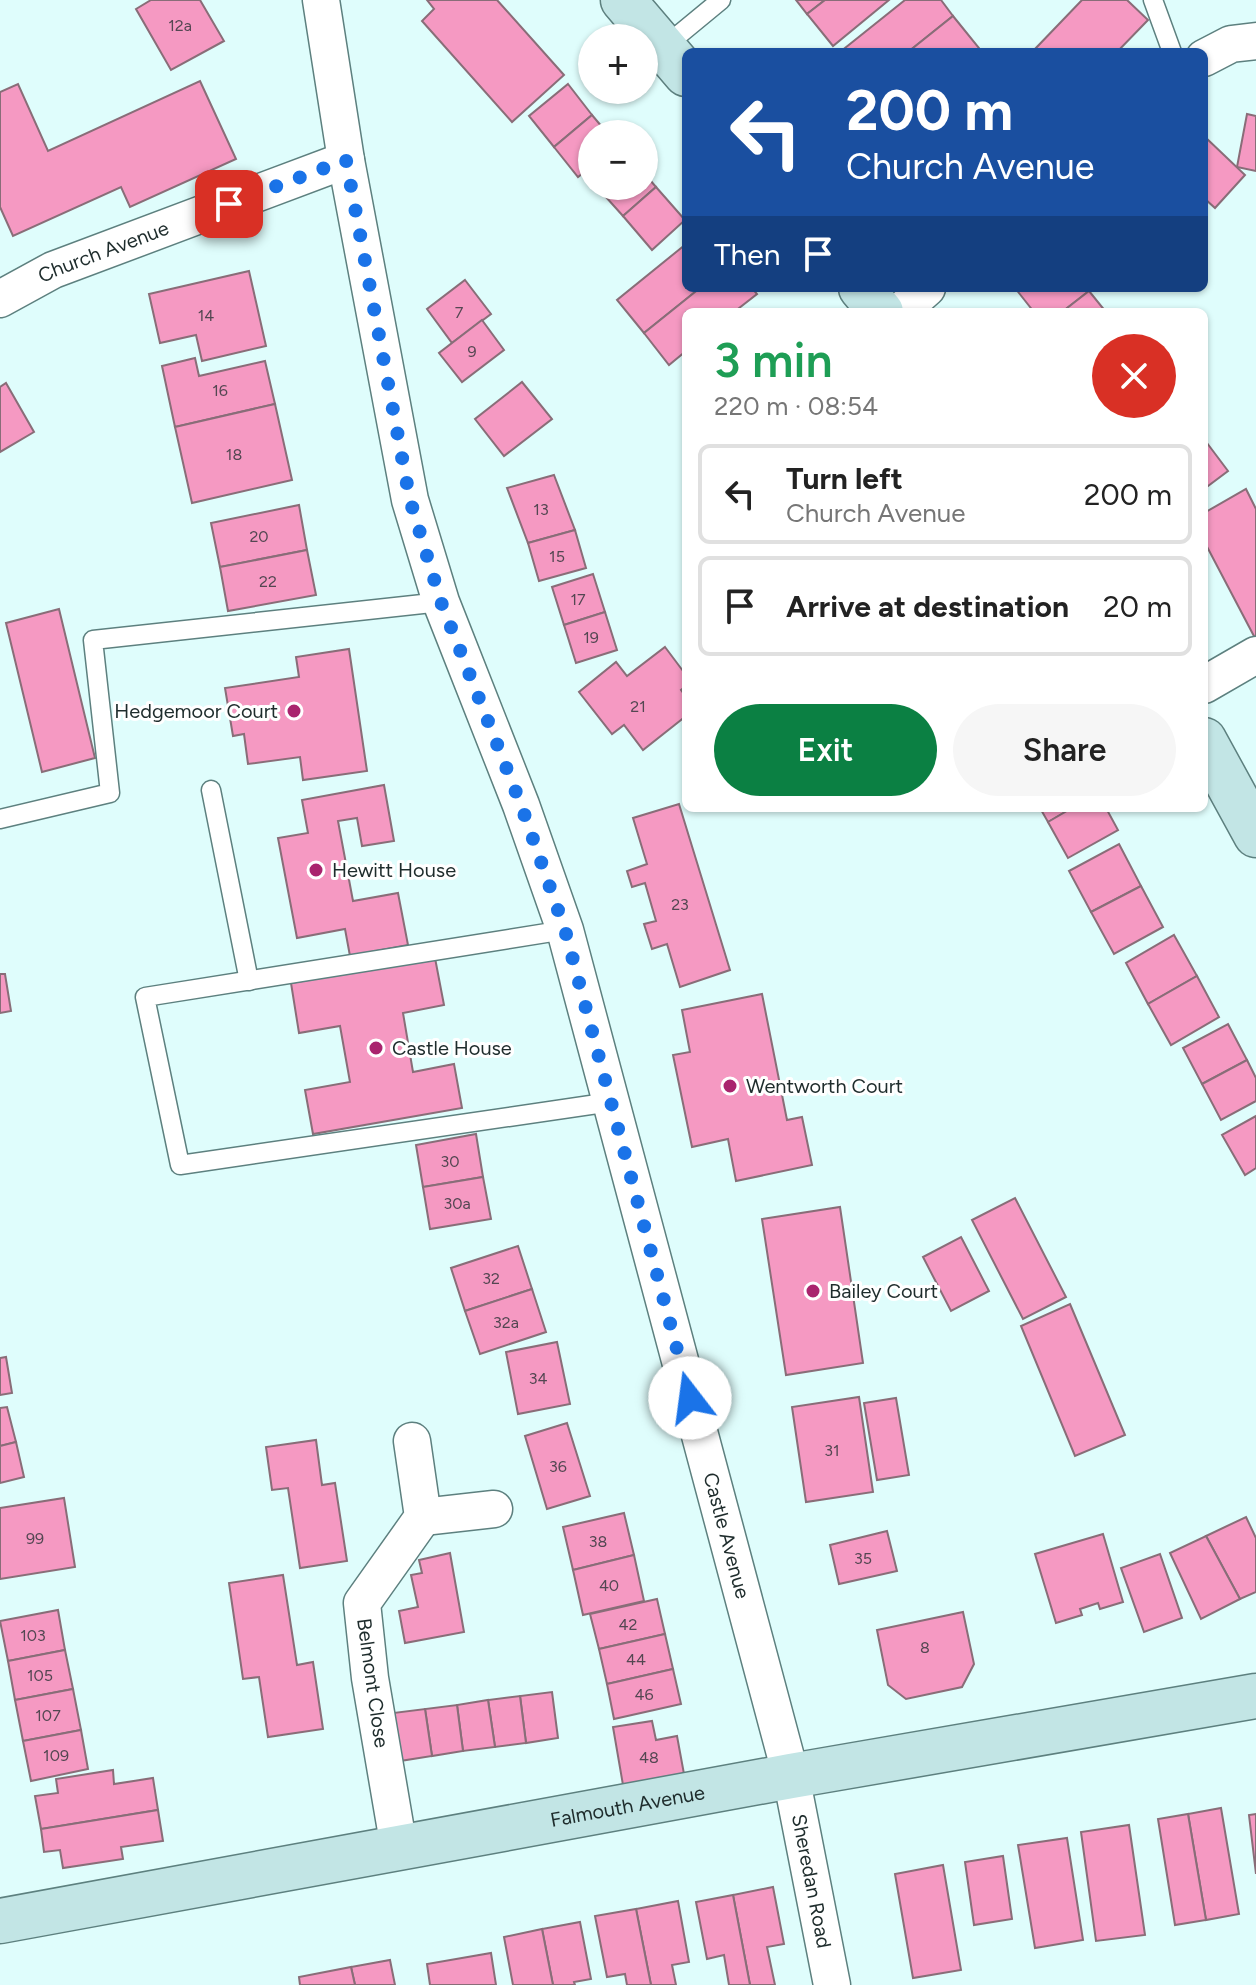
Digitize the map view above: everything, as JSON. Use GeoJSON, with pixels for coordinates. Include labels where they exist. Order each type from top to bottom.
{"type":"FeatureCollection","features":[{"type":"Feature","properties":{"kind":"street","name":"Castle Avenue"},"geometry":{"type":"LineString","coordinates":[[321,0],[346,160],[410,500],[441,602],[521,805],[565,930],[791,1776]]}},
{"type":"Feature","properties":{"kind":"street"},"geometry":{"type":"LineString","coordinates":[[623,0],[675,61]]}},
{"type":"Feature","properties":{"kind":"street"},"geometry":{"type":"LineString","coordinates":[[1208,56],[1231,44],[1256,41]]}},
{"type":"Feature","properties":{"kind":"street","name":"Church Avenue"},"geometry":{"type":"LineString","coordinates":[[0,299],[53,270],[346,160]]}},
{"type":"Feature","properties":{"kind":"street"},"geometry":{"type":"LineString","coordinates":[[864,292],[878,308]]}},
{"type":"Feature","properties":{"kind":"street"},"geometry":{"type":"LineString","coordinates":[[904,308],[922,292]]}},
{"type":"Feature","properties":{"kind":"street"},"geometry":{"type":"LineString","coordinates":[[1208,683],[1256,655]]}},
{"type":"Feature","properties":{"kind":"street"},"geometry":{"type":"LineString","coordinates":[[1208,747],[1256,835]]}},
{"type":"Feature","properties":{"kind":"street"},"geometry":{"type":"LineString","coordinates":[[412,1441],[423,1517],[494,1509]]}},
{"type":"Feature","properties":{"kind":"street","name":"Belmont Close"},"geometry":{"type":"LineString","coordinates":[[399,1848],[370,1678],[362,1603],[423,1517]]}},
{"type":"Feature","properties":{"kind":"street","name":"Falmouth Avenue"},"geometry":{"type":"LineString","coordinates":[[0,1921],[791,1776],[1256,1696]]}},
{"type":"Feature","properties":{"kind":"street","name":"Sheredan Road"},"geometry":{"type":"LineString","coordinates":[[791,1776],[832,1985]]}},
{"type":"Feature","properties":{"kind":"lane"},"geometry":{"type":"LineString","coordinates":[[685,48],[721,0]]}},
{"type":"Feature","properties":{"kind":"lane"},"geometry":{"type":"LineString","coordinates":[[1153,0],[1171,48]]}},
{"type":"Feature","properties":{"kind":"lane"},"geometry":{"type":"LineString","coordinates":[[0,819],[110,793],[93,640],[441,602]]}},
{"type":"Feature","properties":{"kind":"lane"},"geometry":{"type":"LineString","coordinates":[[211,790],[249,981]]}},
{"type":"Feature","properties":{"kind":"lane"},"geometry":{"type":"LineString","coordinates":[[565,930],[145,997],[180,1165],[611,1102]]}},
{"type":"Feature","properties":{"kind":"building"},"geometry":{"type":"Polygon","coordinates":[[[151,0],[200,0],[224,41],[171,70],[136,9],[151,0]]]}},
{"type":"Feature","properties":{"kind":"building"},"geometry":{"type":"Polygon","coordinates":[[[427,0],[497,0],[564,75],[512,122],[422,21],[434,9],[427,0]]]}},
{"type":"Feature","properties":{"kind":"building"},"geometry":{"type":"Polygon","coordinates":[[[796,0],[825,0],[807,14],[796,0]]]}},
{"type":"Feature","properties":{"kind":"building"},"geometry":{"type":"Polygon","coordinates":[[[825,0],[889,0],[833,46],[807,14],[825,0]]]}},
{"type":"Feature","properties":{"kind":"building"},"geometry":{"type":"Polygon","coordinates":[[[905,0],[941,0],[953,16],[913,48],[845,48],[905,0]]]}},
{"type":"Feature","properties":{"kind":"building"},"geometry":{"type":"Polygon","coordinates":[[[1082,0],[1127,0],[1148,20],[1121,48],[1036,48],[1082,0]]]}},
{"type":"Feature","properties":{"kind":"building"},"geometry":{"type":"Polygon","coordinates":[[[953,16],[979,48],[913,48],[953,16]]]}},
{"type":"Feature","properties":{"kind":"building"},"geometry":{"type":"Polygon","coordinates":[[[200,81],[236,159],[130,207],[121,187],[13,236],[0,207],[0,92],[18,84],[48,151],[200,81]]]}},
{"type":"Feature","properties":{"kind":"building"},"geometry":{"type":"Polygon","coordinates":[[[568,84],[578,97],[578,104],[583,104],[592,115],[586,120],[578,120],[578,127],[554,147],[529,116],[568,84]]]}},
{"type":"Feature","properties":{"kind":"building"},"geometry":{"type":"Polygon","coordinates":[[[1247,114],[1256,116],[1256,171],[1237,167],[1247,114]]]}},
{"type":"Feature","properties":{"kind":"building"},"geometry":{"type":"Polygon","coordinates":[[[578,127],[578,177],[554,147],[578,127]]]}},
{"type":"Feature","properties":{"kind":"building"},"geometry":{"type":"Polygon","coordinates":[[[1208,140],[1245,175],[1215,208],[1208,202],[1208,140]]]}},
{"type":"Feature","properties":{"kind":"building"},"geometry":{"type":"Polygon","coordinates":[[[658,189],[682,217],[682,223],[652,250],[623,216],[641,200],[658,200],[658,189]]]}},
{"type":"Feature","properties":{"kind":"building"},"geometry":{"type":"Polygon","coordinates":[[[609,200],[641,200],[623,216],[609,200]]]}},
{"type":"Feature","properties":{"kind":"building"},"geometry":{"type":"Polygon","coordinates":[[[682,247],[682,292],[695,292],[644,333],[617,300],[682,247]]]}},
{"type":"Feature","properties":{"kind":"building"},"geometry":{"type":"Polygon","coordinates":[[[249,271],[266,346],[202,361],[196,335],[160,343],[149,294],[249,271]]]}},
{"type":"Feature","properties":{"kind":"building"},"geometry":{"type":"Polygon","coordinates":[[[465,280],[491,314],[452,343],[427,309],[465,280]]]}},
{"type":"Feature","properties":{"kind":"building"},"geometry":{"type":"Polygon","coordinates":[[[695,292],[757,294],[739,308],[682,308],[682,354],[669,365],[644,333],[695,292]]]}},
{"type":"Feature","properties":{"kind":"building"},"geometry":{"type":"Polygon","coordinates":[[[1018,292],[1088,292],[1067,308],[1031,308],[1018,292]]]}},
{"type":"Feature","properties":{"kind":"building"},"geometry":{"type":"Polygon","coordinates":[[[1090,292],[1103,308],[1067,308],[1090,292]]]}},
{"type":"Feature","properties":{"kind":"building"},"geometry":{"type":"Polygon","coordinates":[[[482,320],[504,350],[462,382],[439,353],[482,320]]]}},
{"type":"Feature","properties":{"kind":"building"},"geometry":{"type":"Polygon","coordinates":[[[195,358],[199,376],[265,361],[275,404],[175,427],[162,366],[195,358]]]}},
{"type":"Feature","properties":{"kind":"building"},"geometry":{"type":"Polygon","coordinates":[[[522,382],[552,419],[504,456],[475,419],[522,382]]]}},
{"type":"Feature","properties":{"kind":"building"},"geometry":{"type":"Polygon","coordinates":[[[6,383],[34,432],[0,452],[0,387],[6,383]]]}},
{"type":"Feature","properties":{"kind":"building"},"geometry":{"type":"Polygon","coordinates":[[[275,404],[292,480],[192,503],[175,427],[275,404]]]}},
{"type":"Feature","properties":{"kind":"building"},"geometry":{"type":"Polygon","coordinates":[[[1208,444],[1228,471],[1208,486],[1208,444]]]}},
{"type":"Feature","properties":{"kind":"building"},"geometry":{"type":"Polygon","coordinates":[[[554,475],[575,530],[528,543],[507,488],[554,475]]]}},
{"type":"Feature","properties":{"kind":"building"},"geometry":{"type":"Polygon","coordinates":[[[1246,489],[1256,509],[1256,640],[1208,549],[1208,511],[1246,489]]]}},
{"type":"Feature","properties":{"kind":"building"},"geometry":{"type":"Polygon","coordinates":[[[299,505],[307,550],[220,567],[211,523],[299,505]]]}},
{"type":"Feature","properties":{"kind":"building"},"geometry":{"type":"Polygon","coordinates":[[[575,530],[586,568],[539,581],[528,543],[575,530]]]}},
{"type":"Feature","properties":{"kind":"building"},"geometry":{"type":"Polygon","coordinates":[[[307,550],[316,595],[228,611],[220,567],[307,550]]]}},
{"type":"Feature","properties":{"kind":"building"},"geometry":{"type":"Polygon","coordinates":[[[593,574],[605,612],[564,625],[552,587],[593,574]]]}},
{"type":"Feature","properties":{"kind":"building"},"geometry":{"type":"Polygon","coordinates":[[[59,609],[95,758],[42,772],[6,623],[59,609]]]}},
{"type":"Feature","properties":{"kind":"building"},"geometry":{"type":"Polygon","coordinates":[[[605,612],[617,650],[576,663],[564,625],[605,612]]]}},
{"type":"Feature","properties":{"kind":"building"},"geometry":{"type":"Polygon","coordinates":[[[665,647],[682,670],[682,719],[643,750],[624,725],[612,734],[579,692],[616,662],[627,676],[665,647]]]}},
{"type":"Feature","properties":{"kind":"building","name":"Hedgemoor Court"},"geometry":{"type":"Polygon","coordinates":[[[349,649],[367,771],[303,780],[300,757],[248,764],[244,734],[233,736],[225,688],[299,677],[296,657],[349,649]]]}},
{"type":"Feature","properties":{"kind":"building","name":"Hewitt House"},"geometry":{"type":"Polygon","coordinates":[[[384,785],[394,841],[362,846],[357,818],[338,821],[353,901],[398,893],[408,945],[350,956],[345,929],[297,938],[278,838],[308,833],[302,800],[384,785]]]}},
{"type":"Feature","properties":{"kind":"building"},"geometry":{"type":"Polygon","coordinates":[[[679,804],[730,970],[680,987],[667,944],[652,949],[644,924],[656,921],[645,883],[632,887],[627,871],[647,864],[633,818],[679,804]]]}},
{"type":"Feature","properties":{"kind":"building"},"geometry":{"type":"Polygon","coordinates":[[[1042,812],[1065,812],[1048,822],[1042,812]]]}},
{"type":"Feature","properties":{"kind":"building"},"geometry":{"type":"Polygon","coordinates":[[[1065,812],[1108,812],[1118,830],[1068,858],[1048,822],[1065,812]]]}},
{"type":"Feature","properties":{"kind":"building"},"geometry":{"type":"Polygon","coordinates":[[[1119,844],[1141,886],[1091,912],[1069,871],[1119,844]]]}},
{"type":"Feature","properties":{"kind":"building"},"geometry":{"type":"Polygon","coordinates":[[[1141,886],[1163,927],[1114,954],[1091,912],[1141,886]]]}},
{"type":"Feature","properties":{"kind":"building"},"geometry":{"type":"Polygon","coordinates":[[[1174,935],[1197,976],[1148,1004],[1126,963],[1174,935]]]}},
{"type":"Feature","properties":{"kind":"building","name":"Castle House"},"geometry":{"type":"Polygon","coordinates":[[[435,958],[444,1005],[403,1013],[413,1072],[454,1064],[462,1108],[313,1134],[305,1090],[350,1082],[340,1026],[299,1033],[291,983],[435,958]]]}},
{"type":"Feature","properties":{"kind":"building"},"geometry":{"type":"Polygon","coordinates":[[[0,974],[5,974],[11,1011],[0,1013],[0,974]]]}},
{"type":"Feature","properties":{"kind":"building"},"geometry":{"type":"Polygon","coordinates":[[[1197,976],[1219,1017],[1171,1045],[1148,1004],[1197,976]]]}},
{"type":"Feature","properties":{"kind":"building","name":"Wentworth Court"},"geometry":{"type":"Polygon","coordinates":[[[762,994],[787,1120],[802,1117],[812,1165],[736,1181],[728,1139],[692,1147],[673,1055],[690,1052],[682,1010],[762,994]]]}},
{"type":"Feature","properties":{"kind":"building"},"geometry":{"type":"Polygon","coordinates":[[[1228,1024],[1247,1060],[1202,1084],[1183,1048],[1228,1024]]]}},
{"type":"Feature","properties":{"kind":"building"},"geometry":{"type":"Polygon","coordinates":[[[1247,1060],[1256,1078],[1256,1101],[1221,1120],[1202,1084],[1247,1060]]]}},
{"type":"Feature","properties":{"kind":"building"},"geometry":{"type":"Polygon","coordinates":[[[1256,1116],[1256,1168],[1245,1175],[1222,1135],[1256,1116]]]}},
{"type":"Feature","properties":{"kind":"building"},"geometry":{"type":"Polygon","coordinates":[[[476,1134],[483,1177],[423,1187],[416,1145],[476,1134]]]}},
{"type":"Feature","properties":{"kind":"building"},"geometry":{"type":"Polygon","coordinates":[[[483,1177],[491,1219],[430,1229],[423,1187],[483,1177]]]}},
{"type":"Feature","properties":{"kind":"building"},"geometry":{"type":"Polygon","coordinates":[[[1015,1198],[1066,1297],[1023,1319],[972,1220],[1015,1198]]]}},
{"type":"Feature","properties":{"kind":"building","name":"Bailey Court"},"geometry":{"type":"Polygon","coordinates":[[[840,1207],[863,1363],[786,1375],[762,1219],[840,1207]]]}},
{"type":"Feature","properties":{"kind":"building"},"geometry":{"type":"Polygon","coordinates":[[[961,1237],[989,1291],[951,1311],[923,1257],[961,1237]]]}},
{"type":"Feature","properties":{"kind":"building"},"geometry":{"type":"Polygon","coordinates":[[[518,1246],[532,1289],[465,1311],[451,1268],[518,1246]]]}},
{"type":"Feature","properties":{"kind":"building"},"geometry":{"type":"Polygon","coordinates":[[[532,1289],[546,1332],[480,1354],[465,1311],[532,1289]]]}},
{"type":"Feature","properties":{"kind":"building"},"geometry":{"type":"Polygon","coordinates":[[[1070,1304],[1125,1435],[1075,1456],[1021,1326],[1070,1304]]]}},
{"type":"Feature","properties":{"kind":"building"},"geometry":{"type":"Polygon","coordinates":[[[557,1342],[570,1404],[518,1414],[506,1352],[557,1342]]]}},
{"type":"Feature","properties":{"kind":"building"},"geometry":{"type":"Polygon","coordinates":[[[6,1357],[12,1393],[0,1395],[0,1358],[6,1357]]]}},
{"type":"Feature","properties":{"kind":"building"},"geometry":{"type":"Polygon","coordinates":[[[859,1397],[873,1492],[806,1502],[792,1407],[859,1397]]]}},
{"type":"Feature","properties":{"kind":"building"},"geometry":{"type":"Polygon","coordinates":[[[896,1398],[909,1475],[877,1480],[864,1403],[896,1398]]]}},
{"type":"Feature","properties":{"kind":"building"},"geometry":{"type":"Polygon","coordinates":[[[7,1407],[16,1442],[0,1446],[0,1408],[7,1407]]]}},
{"type":"Feature","properties":{"kind":"building"},"geometry":{"type":"Polygon","coordinates":[[[567,1423],[590,1496],[547,1509],[525,1436],[567,1423]]]}},
{"type":"Feature","properties":{"kind":"building"},"geometry":{"type":"Polygon","coordinates":[[[316,1440],[322,1485],[335,1483],[347,1561],[300,1568],[288,1488],[272,1490],[266,1447],[316,1440]]]}},
{"type":"Feature","properties":{"kind":"building"},"geometry":{"type":"Polygon","coordinates":[[[16,1442],[24,1477],[0,1483],[0,1446],[16,1442]]]}},
{"type":"Feature","properties":{"kind":"building"},"geometry":{"type":"Polygon","coordinates":[[[64,1498],[75,1567],[0,1579],[0,1508],[64,1498]]]}},
{"type":"Feature","properties":{"kind":"building"},"geometry":{"type":"Polygon","coordinates":[[[624,1513],[634,1555],[573,1570],[563,1527],[624,1513]]]}},
{"type":"Feature","properties":{"kind":"building"},"geometry":{"type":"Polygon","coordinates":[[[1246,1517],[1256,1538],[1256,1592],[1240,1599],[1206,1536],[1246,1517]]]}},
{"type":"Feature","properties":{"kind":"building"},"geometry":{"type":"Polygon","coordinates":[[[887,1531],[897,1571],[839,1584],[830,1545],[887,1531]]]}},
{"type":"Feature","properties":{"kind":"building"},"geometry":{"type":"Polygon","coordinates":[[[1103,1534],[1123,1602],[1100,1609],[1098,1603],[1080,1609],[1082,1615],[1056,1623],[1035,1554],[1103,1534]]]}},
{"type":"Feature","properties":{"kind":"building"},"geometry":{"type":"Polygon","coordinates":[[[1206,1536],[1240,1599],[1201,1619],[1170,1553],[1206,1536]]]}},
{"type":"Feature","properties":{"kind":"building"},"geometry":{"type":"Polygon","coordinates":[[[450,1553],[464,1632],[405,1643],[399,1611],[418,1607],[411,1575],[422,1573],[419,1560],[450,1553]]]}},
{"type":"Feature","properties":{"kind":"building"},"geometry":{"type":"Polygon","coordinates":[[[1160,1554],[1182,1618],[1144,1632],[1121,1568],[1160,1554]]]}},
{"type":"Feature","properties":{"kind":"building"},"geometry":{"type":"Polygon","coordinates":[[[634,1555],[644,1601],[583,1615],[573,1570],[634,1555]]]}},
{"type":"Feature","properties":{"kind":"building"},"geometry":{"type":"Polygon","coordinates":[[[283,1575],[297,1665],[313,1662],[323,1729],[268,1737],[259,1677],[243,1679],[229,1583],[283,1575]]]}},
{"type":"Feature","properties":{"kind":"building"},"geometry":{"type":"Polygon","coordinates":[[[657,1599],[665,1634],[599,1649],[590,1614],[657,1599]]]}},
{"type":"Feature","properties":{"kind":"building"},"geometry":{"type":"Polygon","coordinates":[[[58,1610],[65,1650],[8,1661],[0,1621],[58,1610]]]}},
{"type":"Feature","properties":{"kind":"building"},"geometry":{"type":"Polygon","coordinates":[[[963,1612],[974,1664],[962,1687],[906,1699],[888,1685],[877,1630],[963,1612]]]}},
{"type":"Feature","properties":{"kind":"building"},"geometry":{"type":"Polygon","coordinates":[[[665,1634],[673,1669],[607,1684],[599,1649],[665,1634]]]}},
{"type":"Feature","properties":{"kind":"building"},"geometry":{"type":"Polygon","coordinates":[[[65,1650],[73,1689],[15,1700],[8,1661],[65,1650]]]}},
{"type":"Feature","properties":{"kind":"building"},"geometry":{"type":"Polygon","coordinates":[[[673,1669],[681,1704],[614,1719],[607,1684],[673,1669]]]}},
{"type":"Feature","properties":{"kind":"building"},"geometry":{"type":"Polygon","coordinates":[[[73,1689],[81,1730],[23,1741],[15,1700],[73,1689]]]}},
{"type":"Feature","properties":{"kind":"building"},"geometry":{"type":"Polygon","coordinates":[[[552,1692],[558,1738],[526,1743],[520,1696],[552,1692]]]}},
{"type":"Feature","properties":{"kind":"building"},"geometry":{"type":"Polygon","coordinates":[[[520,1696],[526,1743],[495,1747],[488,1700],[520,1696]]]}},
{"type":"Feature","properties":{"kind":"building"},"geometry":{"type":"Polygon","coordinates":[[[488,1700],[495,1747],[463,1751],[457,1705],[488,1700]]]}},
{"type":"Feature","properties":{"kind":"building"},"geometry":{"type":"Polygon","coordinates":[[[457,1705],[463,1751],[432,1756],[425,1709],[457,1705]]]}},
{"type":"Feature","properties":{"kind":"building"},"geometry":{"type":"Polygon","coordinates":[[[425,1709],[432,1756],[400,1761],[393,1713],[425,1709]]]}},
{"type":"Feature","properties":{"kind":"building"},"geometry":{"type":"Polygon","coordinates":[[[652,1721],[656,1740],[677,1736],[684,1774],[623,1785],[613,1727],[652,1721]]]}},
{"type":"Feature","properties":{"kind":"building"},"geometry":{"type":"Polygon","coordinates":[[[81,1730],[88,1769],[31,1781],[23,1741],[81,1730]]]}},
{"type":"Feature","properties":{"kind":"building"},"geometry":{"type":"Polygon","coordinates":[[[113,1770],[114,1784],[153,1778],[158,1810],[41,1829],[35,1796],[58,1793],[56,1779],[113,1770]]]}},
{"type":"Feature","properties":{"kind":"building"},"geometry":{"type":"Polygon","coordinates":[[[1221,1808],[1239,1914],[1206,1920],[1188,1814],[1221,1808]]]}},
{"type":"Feature","properties":{"kind":"building"},"geometry":{"type":"Polygon","coordinates":[[[158,1810],[163,1841],[121,1847],[123,1859],[63,1868],[60,1850],[44,1852],[41,1829],[158,1810]]]}},
{"type":"Feature","properties":{"kind":"building"},"geometry":{"type":"Polygon","coordinates":[[[1188,1814],[1206,1920],[1175,1925],[1158,1819],[1188,1814]]]}},
{"type":"Feature","properties":{"kind":"building"},"geometry":{"type":"Polygon","coordinates":[[[1256,1814],[1256,1874],[1249,1815],[1256,1814]]]}},
{"type":"Feature","properties":{"kind":"building"},"geometry":{"type":"Polygon","coordinates":[[[1129,1825],[1145,1935],[1096,1941],[1081,1832],[1129,1825]]]}},
{"type":"Feature","properties":{"kind":"building"},"geometry":{"type":"Polygon","coordinates":[[[1067,1838],[1083,1940],[1035,1948],[1018,1845],[1067,1838]]]}},
{"type":"Feature","properties":{"kind":"building"},"geometry":{"type":"Polygon","coordinates":[[[1003,1856],[1012,1919],[974,1925],[965,1862],[1003,1856]]]}},
{"type":"Feature","properties":{"kind":"building"},"geometry":{"type":"Polygon","coordinates":[[[943,1865],[961,1970],[913,1978],[895,1874],[943,1865]]]}},
{"type":"Feature","properties":{"kind":"building"},"geometry":{"type":"Polygon","coordinates":[[[773,1887],[784,1944],[767,1947],[775,1985],[750,1985],[733,1895],[773,1887]]]}},
{"type":"Feature","properties":{"kind":"building"},"geometry":{"type":"Polygon","coordinates":[[[733,1895],[750,1985],[729,1985],[724,1955],[707,1959],[696,1902],[733,1895]]]}},
{"type":"Feature","properties":{"kind":"building"},"geometry":{"type":"Polygon","coordinates":[[[678,1901],[689,1962],[672,1965],[676,1985],[651,1985],[636,1909],[678,1901]]]}},
{"type":"Feature","properties":{"kind":"building"},"geometry":{"type":"Polygon","coordinates":[[[636,1909],[651,1985],[627,1985],[625,1974],[607,1977],[595,1916],[636,1909]]]}},
{"type":"Feature","properties":{"kind":"building"},"geometry":{"type":"Polygon","coordinates":[[[580,1922],[591,1979],[574,1982],[575,1985],[553,1985],[542,1929],[580,1922]]]}},
{"type":"Feature","properties":{"kind":"building"},"geometry":{"type":"Polygon","coordinates":[[[542,1929],[553,1985],[513,1985],[504,1937],[542,1929]]]}},
{"type":"Feature","properties":{"kind":"building"},"geometry":{"type":"Polygon","coordinates":[[[491,1953],[496,1985],[430,1985],[427,1964],[491,1953]]]}},
{"type":"Feature","properties":{"kind":"building"},"geometry":{"type":"Polygon","coordinates":[[[390,1960],[395,1985],[355,1985],[351,1967],[390,1960]]]}},
{"type":"Feature","properties":{"kind":"building"},"geometry":{"type":"Polygon","coordinates":[[[351,1967],[355,1985],[300,1985],[299,1977],[351,1967]]]}},
{"type":"Feature","properties":{"kind":"place","name":"Hedgemoor Court"},"geometry":{"type":"Point","coordinates":[294,711]}},
{"type":"Feature","properties":{"kind":"place","name":"Hewitt House"},"geometry":{"type":"Point","coordinates":[316,870]}},
{"type":"Feature","properties":{"kind":"place","name":"Castle House"},"geometry":{"type":"Point","coordinates":[376,1048]}},
{"type":"Feature","properties":{"kind":"place","name":"Wentworth Court"},"geometry":{"type":"Point","coordinates":[730,1086]}},
{"type":"Feature","properties":{"kind":"place","name":"Bailey Court"},"geometry":{"type":"Point","coordinates":[813,1291]}},
{"type":"Feature","properties":{"kind":"route"},"geometry":{"type":"LineString","coordinates":[[229,204],[346,160],[410,500],[441,602],[521,805],[565,930],[690,1398]]}}]}
